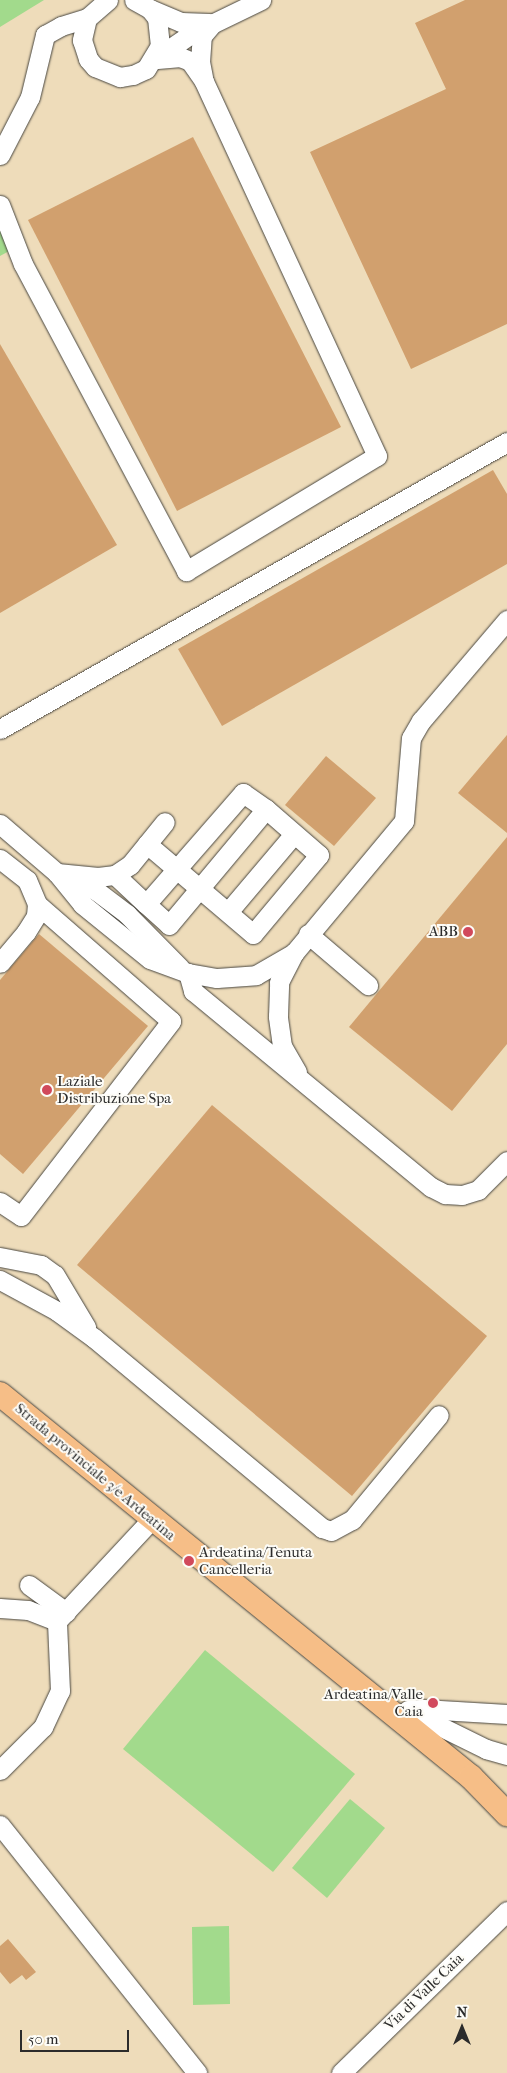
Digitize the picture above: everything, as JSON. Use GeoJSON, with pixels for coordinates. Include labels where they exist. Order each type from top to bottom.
{"type":"FeatureCollection","features":[{"type":"Feature","properties":{"kind":"main road","name":"Strada provinciale 3/e Ardeatina"},"geometry":{"type":"LineString","coordinates":[[0,1394],[152,1520],[403,1715],[471,1777]]}},
{"type":"Feature","properties":{"kind":"main road"},"geometry":{"type":"LineString","coordinates":[[471,1777],[507,1793]]}},
{"type":"Feature","properties":{"kind":"main road"},"geometry":{"type":"LineString","coordinates":[[471,1777],[507,1814]]}},
{"type":"Feature","properties":{"kind":"street"},"geometry":{"type":"LineString","coordinates":[[0,155],[30,97],[45,35],[61,26],[87,18],[108,0]]}},
{"type":"Feature","properties":{"kind":"street"},"geometry":{"type":"LineString","coordinates":[[87,18],[82,30],[84,50],[102,72],[120,77],[133,75],[213,23],[261,0]]}},
{"type":"Feature","properties":{"kind":"street"},"geometry":{"type":"LineString","coordinates":[[142,5],[161,29],[160,46],[155,59]]}},
{"type":"Feature","properties":{"kind":"street"},"geometry":{"type":"LineString","coordinates":[[142,5],[181,22],[213,23]]}},
{"type":"Feature","properties":{"kind":"street"},"geometry":{"type":"LineString","coordinates":[[204,81],[200,49],[202,36],[213,23]]}},
{"type":"Feature","properties":{"kind":"street"},"geometry":{"type":"LineString","coordinates":[[0,205],[23,264],[186,571],[377,456],[204,81],[190,61],[180,57],[155,59]]}},
{"type":"Feature","properties":{"kind":"street"},"geometry":{"type":"LineString","coordinates":[[0,729],[507,442]]}},
{"type":"Feature","properties":{"kind":"street"},"geometry":{"type":"LineString","coordinates":[[302,1082],[282,1046],[278,1016],[280,982],[294,953],[308,934],[404,820],[411,738],[421,721],[507,620]]}},
{"type":"Feature","properties":{"kind":"street"},"geometry":{"type":"LineString","coordinates":[[146,904],[177,869],[243,792],[266,809],[319,855],[253,934],[200,888],[177,869],[147,844]]}},
{"type":"Feature","properties":{"kind":"street"},"geometry":{"type":"LineString","coordinates":[[115,875],[168,925],[266,809]]}},
{"type":"Feature","properties":{"kind":"street"},"geometry":{"type":"LineString","coordinates":[[57,872],[98,877],[115,875],[130,865],[165,822]]}},
{"type":"Feature","properties":{"kind":"street"},"geometry":{"type":"LineString","coordinates":[[0,824],[57,872],[82,904],[150,959],[184,971],[217,978],[256,975],[294,953]]}},
{"type":"Feature","properties":{"kind":"street"},"geometry":{"type":"LineString","coordinates":[[228,912],[294,834]]}},
{"type":"Feature","properties":{"kind":"street"},"geometry":{"type":"LineString","coordinates":[[0,859],[27,880],[37,904],[171,1021],[21,1216],[0,1202]]}},
{"type":"Feature","properties":{"kind":"street"},"geometry":{"type":"LineString","coordinates":[[0,963],[26,932],[36,916],[37,904]]}},
{"type":"Feature","properties":{"kind":"street"},"geometry":{"type":"LineString","coordinates":[[308,934],[368,985]]}},
{"type":"Feature","properties":{"kind":"street"},"geometry":{"type":"LineString","coordinates":[[184,971],[193,991],[431,1187],[445,1194],[462,1195],[478,1190],[507,1161]]}},
{"type":"Feature","properties":{"kind":"street"},"geometry":{"type":"LineString","coordinates":[[0,1257],[41,1265],[55,1275],[75,1312],[94,1338]]}},
{"type":"Feature","properties":{"kind":"street"},"geometry":{"type":"LineString","coordinates":[[0,1280],[57,1311],[94,1338],[322,1528],[331,1531],[340,1529],[352,1520],[439,1415]]}},
{"type":"Feature","properties":{"kind":"street"},"geometry":{"type":"LineString","coordinates":[[0,1770],[44,1727],[60,1691],[62,1617],[152,1520]]}},
{"type":"Feature","properties":{"kind":"street"},"geometry":{"type":"LineString","coordinates":[[29,1585],[62,1617]]}},
{"type":"Feature","properties":{"kind":"street"},"geometry":{"type":"LineString","coordinates":[[0,1608],[28,1610],[62,1617]]}},
{"type":"Feature","properties":{"kind":"street"},"geometry":{"type":"LineString","coordinates":[[403,1715],[473,1710],[507,1714]]}},
{"type":"Feature","properties":{"kind":"street"},"geometry":{"type":"LineString","coordinates":[[403,1715],[486,1749],[507,1754]]}},
{"type":"Feature","properties":{"kind":"street"},"geometry":{"type":"LineString","coordinates":[[0,1825],[197,2073]]}},
{"type":"Feature","properties":{"kind":"street","name":"Via di Valle Caia"},"geometry":{"type":"LineString","coordinates":[[341,2073],[507,1911]]}},
{"type":"Feature","properties":{"kind":"green space"},"geometry":{"type":"Polygon","coordinates":[[[0,0],[44,0],[0,27],[0,0]]]}},
{"type":"Feature","properties":{"kind":"green space"},"geometry":{"type":"Polygon","coordinates":[[[0,228],[11,250],[0,256],[0,228]]]}},
{"type":"Feature","properties":{"kind":"green space"},"geometry":{"type":"Polygon","coordinates":[[[205,1650],[355,1774],[273,1872],[123,1749],[205,1650]]]}},
{"type":"Feature","properties":{"kind":"green space"},"geometry":{"type":"Polygon","coordinates":[[[350,1799],[385,1828],[327,1898],[292,1868],[350,1799]]]}},
{"type":"Feature","properties":{"kind":"green space"},"geometry":{"type":"Polygon","coordinates":[[[229,1926],[230,2004],[193,2005],[192,1927],[229,1926]]]}},
{"type":"Feature","properties":{"kind":"building"},"geometry":{"type":"Polygon","coordinates":[[[465,0],[507,0],[507,324],[411,369],[310,152],[446,89],[415,23],[465,0]]]}},
{"type":"Feature","properties":{"kind":"building"},"geometry":{"type":"Polygon","coordinates":[[[193,137],[341,427],[177,511],[28,220],[193,137]]]}},
{"type":"Feature","properties":{"kind":"building"},"geometry":{"type":"Polygon","coordinates":[[[0,344],[117,545],[0,613],[0,344]]]}},
{"type":"Feature","properties":{"kind":"building"},"geometry":{"type":"Polygon","coordinates":[[[493,470],[507,494],[507,564],[222,726],[178,649],[493,470]]]}},
{"type":"Feature","properties":{"kind":"building"},"geometry":{"type":"Polygon","coordinates":[[[507,735],[507,833],[458,793],[507,735]]]}},
{"type":"Feature","properties":{"kind":"building"},"geometry":{"type":"Polygon","coordinates":[[[326,756],[376,798],[334,846],[285,805],[326,756]]]}},
{"type":"Feature","properties":{"kind":"building","name":"ABB"},"geometry":{"type":"Polygon","coordinates":[[[507,837],[507,1044],[452,1111],[349,1027],[507,837]]]}},
{"type":"Feature","properties":{"kind":"building","name":"Laziale Distribuzione Spa"},"geometry":{"type":"Polygon","coordinates":[[[39,934],[148,1026],[23,1174],[0,1154],[0,980],[39,934]]]}},
{"type":"Feature","properties":{"kind":"building"},"geometry":{"type":"Polygon","coordinates":[[[212,1105],[487,1336],[352,1496],[77,1265],[212,1105]]]}},
{"type":"Feature","properties":{"kind":"building"},"geometry":{"type":"Polygon","coordinates":[[[8,1939],[36,1972],[26,1980],[22,1975],[10,1984],[0,1972],[0,1946],[8,1939]]]}},
{"type":"Feature","properties":{"kind":"place","name":"ABB"},"geometry":{"type":"Point","coordinates":[468,932]}},
{"type":"Feature","properties":{"kind":"place","name":"Laziale Distribuzione Spa"},"geometry":{"type":"Point","coordinates":[47,1090]}},
{"type":"Feature","properties":{"kind":"place","name":"Ardeatina/Tenuta Cancelleria"},"geometry":{"type":"Point","coordinates":[189,1561]}},
{"type":"Feature","properties":{"kind":"place","name":"Ardeatina/Valle Caia"},"geometry":{"type":"Point","coordinates":[433,1703]}}]}
